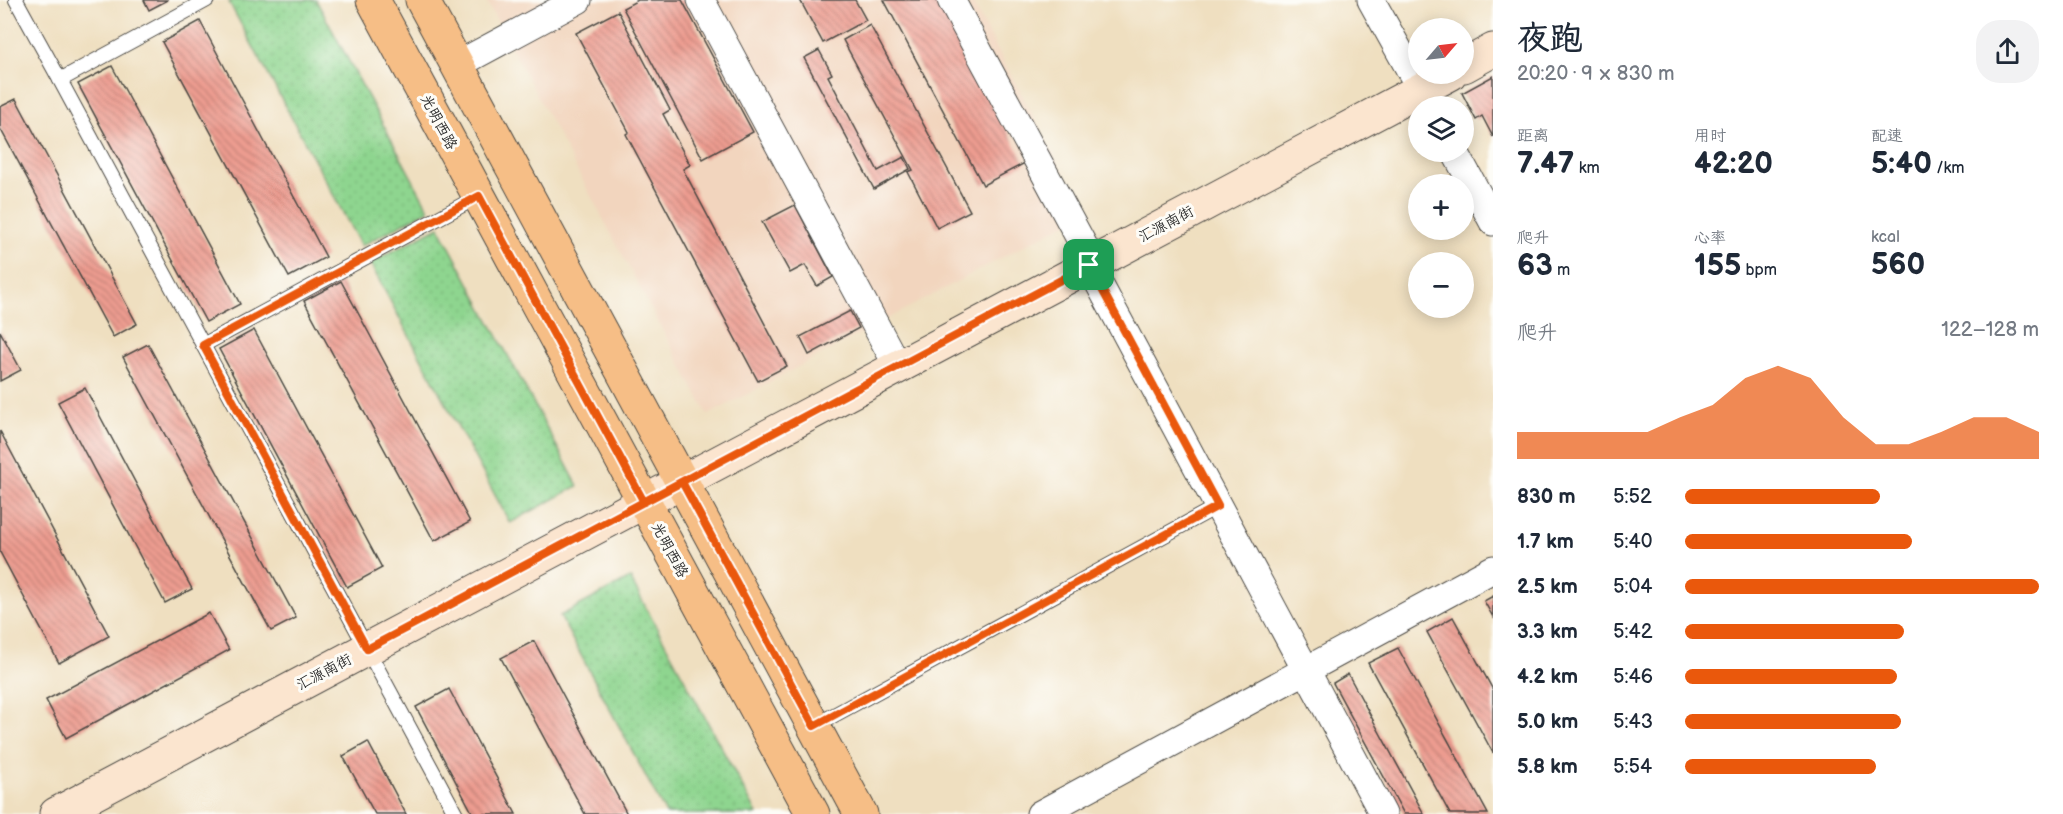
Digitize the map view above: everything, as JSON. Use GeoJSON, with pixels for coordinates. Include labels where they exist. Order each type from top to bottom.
{"type":"FeatureCollection","features":[{"type":"Feature","properties":{"kind":"main road","name":"光明西路"},"geometry":{"type":"LineString","coordinates":[[373,0],[813,814]]}},
{"type":"Feature","properties":{"kind":"main road"},"geometry":{"type":"LineString","coordinates":[[422,0],[861,814]]}},
{"type":"Feature","properties":{"kind":"street"},"geometry":{"type":"LineString","coordinates":[[457,65],[578,0]]}},
{"type":"Feature","properties":{"kind":"street"},"geometry":{"type":"LineString","coordinates":[[701,0],[898,366]]}},
{"type":"Feature","properties":{"kind":"street"},"geometry":{"type":"LineString","coordinates":[[951,0],[1383,814]]}},
{"type":"Feature","properties":{"kind":"street"},"geometry":{"type":"LineString","coordinates":[[1371,0],[1425,96]]}},
{"type":"Feature","properties":{"kind":"street"},"geometry":{"type":"LineString","coordinates":[[1474,61],[1493,51]]}},
{"type":"Feature","properties":{"kind":"street","name":"汇源南街"},"geometry":{"type":"LineString","coordinates":[[1428,96],[1440,84]]}},
{"type":"Feature","properties":{"kind":"street","name":"汇源南街"},"geometry":{"type":"LineString","coordinates":[[56,814],[1091,264],[1408,107]]}},
{"type":"Feature","properties":{"kind":"street"},"geometry":{"type":"LineString","coordinates":[[1460,162],[1493,222]]}},
{"type":"Feature","properties":{"kind":"street"},"geometry":{"type":"LineString","coordinates":[[1040,814],[1493,569]]}},
{"type":"Feature","properties":{"kind":"lane"},"geometry":{"type":"LineString","coordinates":[[16,0],[456,814]]}},
{"type":"Feature","properties":{"kind":"lane"},"geometry":{"type":"LineString","coordinates":[[60,80],[207,0]]}},
{"type":"Feature","properties":{"kind":"lane"},"geometry":{"type":"LineString","coordinates":[[203,345],[479,196]]}},
{"type":"Feature","properties":{"kind":"lane"},"geometry":{"type":"LineString","coordinates":[[814,726],[1218,506]]}},
{"type":"Feature","properties":{"kind":"shaded area"},"geometry":{"type":"Polygon","coordinates":[[[486,0],[971,0],[1085,213],[708,415],[486,0]]]}},
{"type":"Feature","properties":{"kind":"green space"},"geometry":{"type":"Polygon","coordinates":[[[232,0],[316,0],[429,210],[361,246],[229,2],[232,0]]]}},
{"type":"Feature","properties":{"kind":"green space"},"geometry":{"type":"Polygon","coordinates":[[[439,227],[578,486],[510,523],[370,263],[439,227]]]}},
{"type":"Feature","properties":{"kind":"green space"},"geometry":{"type":"Polygon","coordinates":[[[630,578],[757,814],[666,814],[560,616],[630,578]]]}},
{"type":"Feature","properties":{"kind":"building"},"geometry":{"type":"Polygon","coordinates":[[[144,0],[168,0],[149,10],[144,0]]]}},
{"type":"Feature","properties":{"kind":"building"},"geometry":{"type":"Polygon","coordinates":[[[638,0],[682,0],[753,132],[703,159],[623,8],[638,0]]]}},
{"type":"Feature","properties":{"kind":"building"},"geometry":{"type":"Polygon","coordinates":[[[800,0],[855,0],[866,20],[823,43],[800,0]]]}},
{"type":"Feature","properties":{"kind":"building"},"geometry":{"type":"Polygon","coordinates":[[[884,0],[937,0],[1025,163],[983,185],[884,0]]]}},
{"type":"Feature","properties":{"kind":"building"},"geometry":{"type":"Polygon","coordinates":[[[618,11],[670,110],[663,114],[690,165],[683,169],[787,366],[758,381],[626,134],[629,132],[576,33],[618,11]]]}},
{"type":"Feature","properties":{"kind":"building"},"geometry":{"type":"Polygon","coordinates":[[[200,21],[326,257],[289,277],[162,42],[200,21]]]}},
{"type":"Feature","properties":{"kind":"building"},"geometry":{"type":"Polygon","coordinates":[[[870,25],[970,211],[937,228],[908,172],[913,170],[843,40],[870,25]]]}},
{"type":"Feature","properties":{"kind":"building"},"geometry":{"type":"Polygon","coordinates":[[[819,50],[832,74],[828,76],[878,171],[904,157],[910,169],[874,189],[804,58],[819,50]]]}},
{"type":"Feature","properties":{"kind":"building"},"geometry":{"type":"Polygon","coordinates":[[[112,66],[240,304],[206,322],[78,84],[112,66]]]}},
{"type":"Feature","properties":{"kind":"building"},"geometry":{"type":"Polygon","coordinates":[[[1493,76],[1493,137],[1482,116],[1476,120],[1474,116],[1474,96],[1464,96],[1462,93],[1493,76]]]}},
{"type":"Feature","properties":{"kind":"building"},"geometry":{"type":"Polygon","coordinates":[[[16,99],[137,324],[113,337],[0,128],[0,107],[16,99]]]}},
{"type":"Feature","properties":{"kind":"building"},"geometry":{"type":"Polygon","coordinates":[[[795,205],[833,277],[817,286],[805,265],[790,273],[762,222],[795,205]]]}},
{"type":"Feature","properties":{"kind":"building"},"geometry":{"type":"Polygon","coordinates":[[[341,281],[470,522],[434,541],[304,301],[341,281]]]}},
{"type":"Feature","properties":{"kind":"building"},"geometry":{"type":"Polygon","coordinates":[[[850,311],[859,328],[809,355],[800,337],[850,311]]]}},
{"type":"Feature","properties":{"kind":"building"},"geometry":{"type":"Polygon","coordinates":[[[254,330],[382,568],[347,587],[219,349],[254,330]]]}},
{"type":"Feature","properties":{"kind":"building"},"geometry":{"type":"Polygon","coordinates":[[[0,331],[21,370],[0,381],[0,331]]]}},
{"type":"Feature","properties":{"kind":"building"},"geometry":{"type":"Polygon","coordinates":[[[148,344],[296,618],[271,631],[123,357],[148,344]]]}},
{"type":"Feature","properties":{"kind":"building"},"geometry":{"type":"Polygon","coordinates":[[[85,388],[192,589],[165,603],[58,402],[85,388]]]}},
{"type":"Feature","properties":{"kind":"building"},"geometry":{"type":"Polygon","coordinates":[[[0,431],[109,636],[59,663],[0,552],[0,431]]]}},
{"type":"Feature","properties":{"kind":"building"},"geometry":{"type":"Polygon","coordinates":[[[1493,596],[1493,617],[1484,601],[1493,596]]]}},
{"type":"Feature","properties":{"kind":"building"},"geometry":{"type":"Polygon","coordinates":[[[209,613],[229,650],[66,738],[46,700],[209,613]]]}},
{"type":"Feature","properties":{"kind":"building"},"geometry":{"type":"Polygon","coordinates":[[[1453,617],[1493,690],[1493,753],[1427,632],[1453,617]]]}},
{"type":"Feature","properties":{"kind":"building"},"geometry":{"type":"Polygon","coordinates":[[[534,641],[627,814],[585,814],[501,658],[534,641]]]}},
{"type":"Feature","properties":{"kind":"building"},"geometry":{"type":"Polygon","coordinates":[[[1398,648],[1488,814],[1450,814],[1368,663],[1398,648]]]}},
{"type":"Feature","properties":{"kind":"building"},"geometry":{"type":"Polygon","coordinates":[[[1348,674],[1424,814],[1404,814],[1333,683],[1348,674]]]}},
{"type":"Feature","properties":{"kind":"building"},"geometry":{"type":"Polygon","coordinates":[[[449,689],[516,814],[473,814],[416,707],[449,689]]]}},
{"type":"Feature","properties":{"kind":"building"},"geometry":{"type":"Polygon","coordinates":[[[368,742],[406,814],[375,814],[343,756],[368,742]]]}},
{"type":"Feature","properties":{"kind":"route"},"geometry":{"type":"LineString","coordinates":[[1089,265],[962,333],[644,502],[575,538],[367,649],[203,345],[479,196],[644,502],[682,482],[814,726],[1218,506],[1089,265]]}}]}
